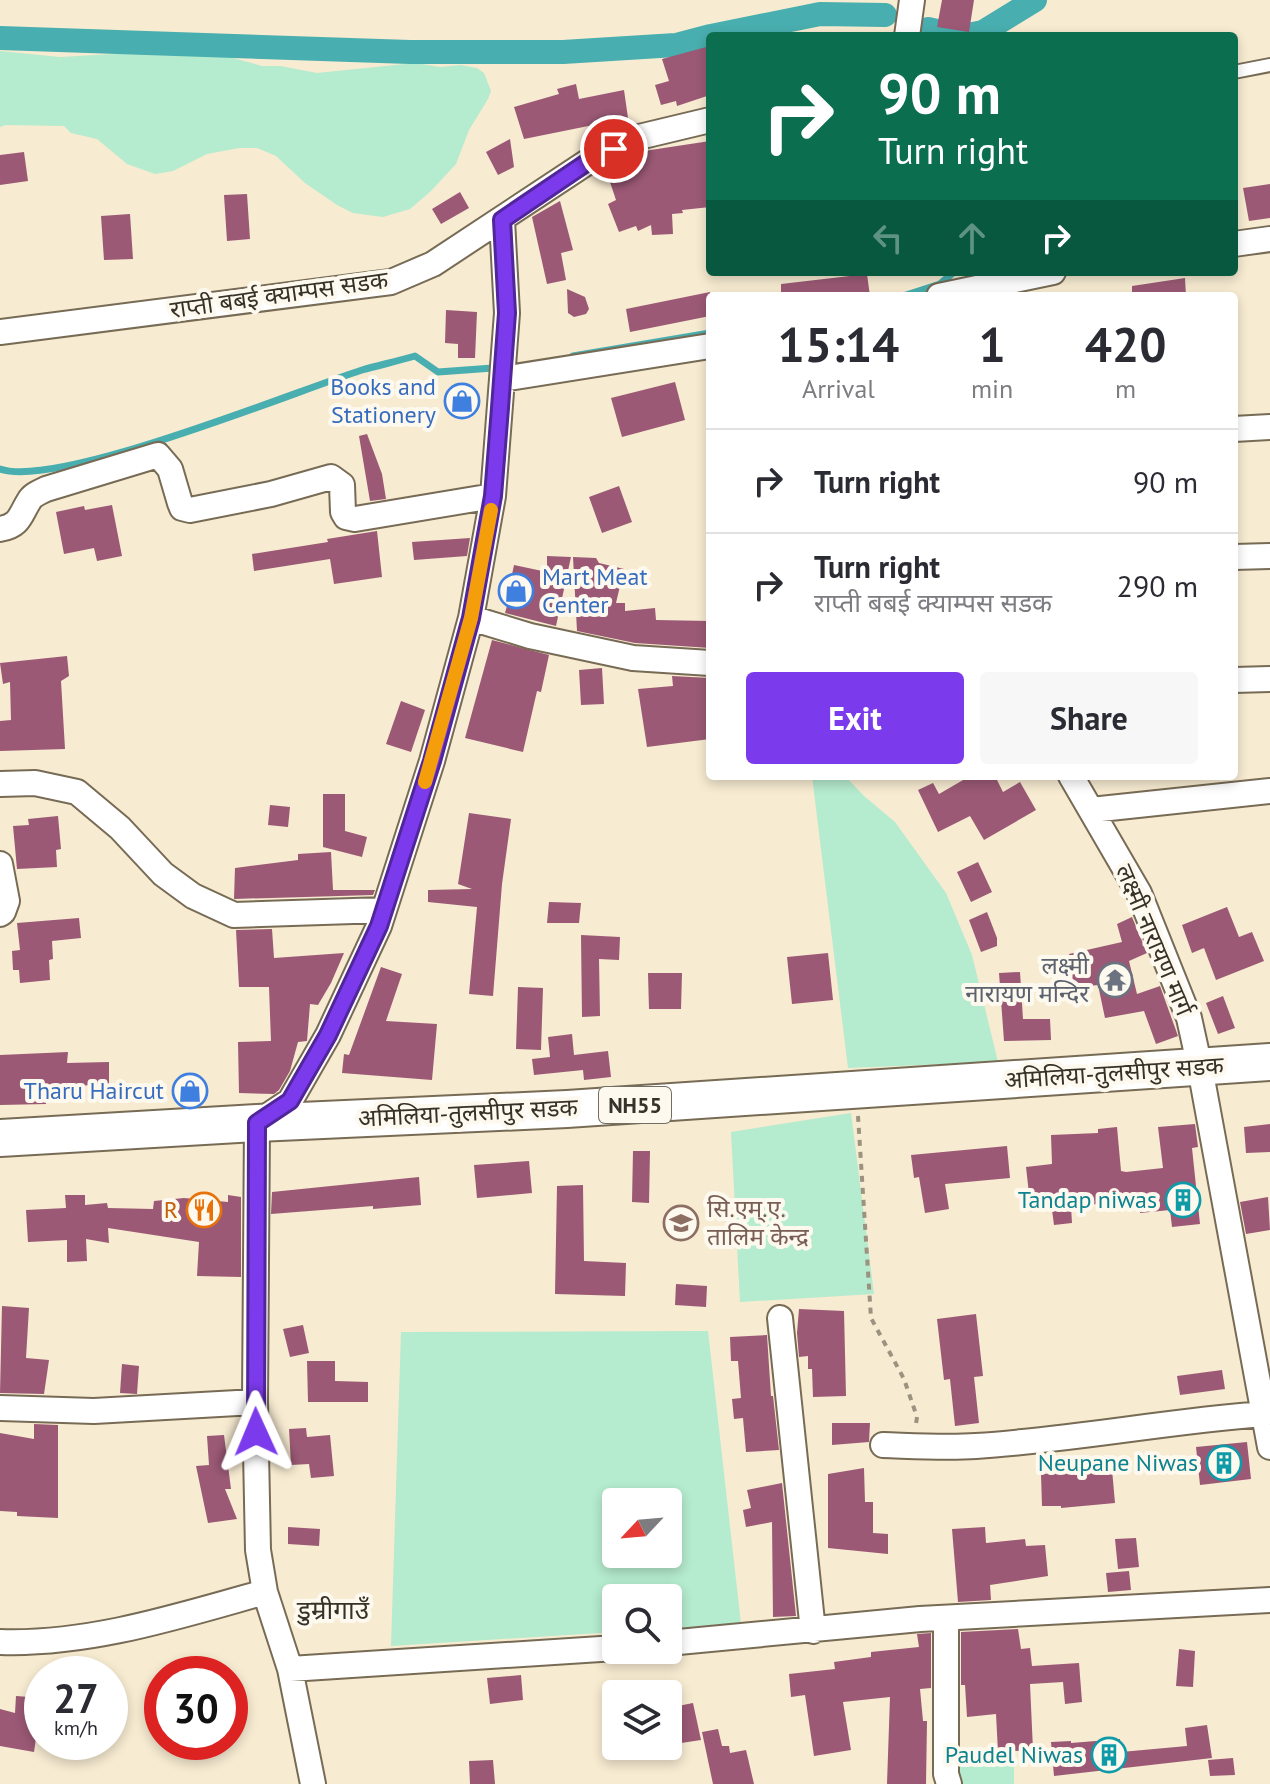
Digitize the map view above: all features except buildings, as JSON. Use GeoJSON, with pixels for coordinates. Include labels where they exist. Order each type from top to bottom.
{"type":"FeatureCollection","features":[{"type":"Feature","properties":{"kind":"main road","name":"अमिलिया-तुलसीपुर सडक"},"geometry":{"type":"LineString","coordinates":[[0,1138],[567,1109],[1270,1062]]}},
{"type":"Feature","properties":{"kind":"street"},"geometry":{"type":"LineString","coordinates":[[908,32],[912,0]]}},
{"type":"Feature","properties":{"kind":"street","name":"राप्ती बबई क्याम्पस सडक"},"geometry":{"type":"LineString","coordinates":[[0,332],[391,282],[433,264],[589,161],[639,137],[706,121]]}},
{"type":"Feature","properties":{"kind":"street"},"geometry":{"type":"LineString","coordinates":[[313,1784],[290,1669],[265,1592],[258,1550],[255,1402],[257,1123],[290,1101],[328,1035],[384,910],[432,761],[471,618],[493,496],[507,313],[502,220]]}},
{"type":"Feature","properties":{"kind":"street"},"geometry":{"type":"LineString","coordinates":[[1238,243],[1270,239]]}},
{"type":"Feature","properties":{"kind":"street"},"geometry":{"type":"LineString","coordinates":[[953,292],[1029,276]]}},
{"type":"Feature","properties":{"kind":"street"},"geometry":{"type":"LineString","coordinates":[[502,379],[706,347]]}},
{"type":"Feature","properties":{"kind":"street"},"geometry":{"type":"LineString","coordinates":[[1238,429],[1270,427]]}},
{"type":"Feature","properties":{"kind":"street"},"geometry":{"type":"LineString","coordinates":[[0,529],[8,528],[24,514],[30,498],[46,489],[158,455],[170,469],[182,508],[190,510],[271,494],[331,477],[342,485],[343,512],[346,517],[355,519],[493,496]]}},
{"type":"Feature","properties":{"kind":"street"},"geometry":{"type":"LineString","coordinates":[[1238,557],[1270,556]]}},
{"type":"Feature","properties":{"kind":"street"},"geometry":{"type":"LineString","coordinates":[[471,618],[530,636],[633,658],[706,663]]}},
{"type":"Feature","properties":{"kind":"street"},"geometry":{"type":"LineString","coordinates":[[1238,680],[1270,679]]}},
{"type":"Feature","properties":{"kind":"street","name":"लक्ष्मी नारायण मार्ग"},"geometry":{"type":"LineString","coordinates":[[1073,780],[1139,893],[1189,1018],[1270,1447]]}},
{"type":"Feature","properties":{"kind":"street"},"geometry":{"type":"LineString","coordinates":[[0,784],[35,783],[77,792],[120,828],[163,874],[193,896],[234,915],[384,910]]}},
{"type":"Feature","properties":{"kind":"street"},"geometry":{"type":"LineString","coordinates":[[1091,810],[1270,791]]}},
{"type":"Feature","properties":{"kind":"street"},"geometry":{"type":"LineString","coordinates":[[0,864],[7,901],[0,914]]}},
{"type":"Feature","properties":{"kind":"street"},"geometry":{"type":"LineString","coordinates":[[780,1318],[813,1631]]}},
{"type":"Feature","properties":{"kind":"street"},"geometry":{"type":"LineString","coordinates":[[0,1408],[94,1411],[255,1402]]}},
{"type":"Feature","properties":{"kind":"street"},"geometry":{"type":"LineString","coordinates":[[883,1445],[973,1446],[1264,1414]]}},
{"type":"Feature","properties":{"kind":"street"},"geometry":{"type":"LineString","coordinates":[[0,1642],[41,1643],[163,1621],[265,1592]]}},
{"type":"Feature","properties":{"kind":"street"},"geometry":{"type":"LineString","coordinates":[[682,1642],[946,1618],[1270,1600]]}},
{"type":"Feature","properties":{"kind":"street"},"geometry":{"type":"LineString","coordinates":[[946,1618],[946,1774],[949,1784]]}},
{"type":"Feature","properties":{"kind":"street"},"geometry":{"type":"LineString","coordinates":[[290,1669],[602,1649]]}},
{"type":"Feature","properties":{"kind":"lane"},"geometry":{"type":"LineString","coordinates":[[1238,71],[1270,65]]}},
{"type":"Feature","properties":{"kind":"path"},"geometry":{"type":"LineString","coordinates":[[856,1089],[871,1318],[904,1379],[917,1417],[914,1446]]}},
{"type":"Feature","properties":{"kind":"green space"},"geometry":{"type":"Polygon","coordinates":[[[0,51],[60,57],[168,51],[215,53],[262,66],[317,73],[415,63],[441,67],[460,65],[477,68],[484,73],[491,91],[469,130],[456,164],[410,209],[383,217],[353,213],[337,205],[305,183],[276,156],[257,148],[207,154],[173,171],[155,174],[127,164],[97,139],[71,133],[64,126],[0,127],[0,51]]]}},
{"type":"Feature","properties":{"kind":"green space"},"geometry":{"type":"Polygon","coordinates":[[[812,780],[849,780],[895,822],[946,893],[972,955],[998,1062],[848,1068],[812,780]]]}},
{"type":"Feature","properties":{"kind":"green space"},"geometry":{"type":"Polygon","coordinates":[[[851,1113],[874,1294],[740,1302],[731,1132],[851,1113]]]}},
{"type":"Feature","properties":{"kind":"green space"},"geometry":{"type":"Polygon","coordinates":[[[708,1331],[741,1624],[682,1628],[682,1584],[602,1584],[602,1633],[391,1646],[401,1332],[708,1331]]]}},
{"type":"Feature","properties":{"kind":"green space"},"geometry":{"type":"Polygon","coordinates":[[[959,1754],[1014,1756],[1014,1784],[960,1784],[959,1754]]]}},
{"type":"Feature","properties":{"kind":"waterway"},"geometry":{"type":"LineString","coordinates":[[983,32],[1035,0]]}},
{"type":"Feature","properties":{"kind":"waterway"},"geometry":{"type":"LineString","coordinates":[[731,32],[820,14],[885,15]]}},
{"type":"Feature","properties":{"kind":"waterway"},"geometry":{"type":"LineString","coordinates":[[928,29],[941,32]]}},
{"type":"Feature","properties":{"kind":"waterway"},"geometry":{"type":"LineString","coordinates":[[0,38],[410,52],[563,52],[676,45],[706,37]]}},
{"type":"Feature","properties":{"kind":"waterway"},"geometry":{"type":"LineString","coordinates":[[915,292],[940,284],[949,276]]}},
{"type":"Feature","properties":{"kind":"waterway"},"geometry":{"type":"LineString","coordinates":[[573,356],[706,334]]}},
{"type":"Feature","properties":{"kind":"waterway"},"geometry":{"type":"LineString","coordinates":[[0,469],[29,471],[71,465],[122,452],[362,370],[415,356],[438,372],[493,368]]}},
{"type":"Feature","properties":{"kind":"slow traffic"},"geometry":{"type":"LineString","coordinates":[[425,782],[471,618],[491,510]]}},
{"type":"Feature","properties":{"kind":"place","name":"Books and Stationery"},"geometry":{"type":"Point","coordinates":[462,401]}},
{"type":"Feature","properties":{"kind":"place","name":"Mart Meat Center"},"geometry":{"type":"Point","coordinates":[516,591]}},
{"type":"Feature","properties":{"kind":"place","name":"लक्ष्मी नारायण मन्दिर"},"geometry":{"type":"Point","coordinates":[1115,980]}},
{"type":"Feature","properties":{"kind":"place","name":"Tharu Haircut"},"geometry":{"type":"Point","coordinates":[190,1091]}},
{"type":"Feature","properties":{"kind":"place","name":"Tandap niwas"},"geometry":{"type":"Point","coordinates":[1183,1200]}},
{"type":"Feature","properties":{"kind":"place","name":"R"},"geometry":{"type":"Point","coordinates":[204,1210]}},
{"type":"Feature","properties":{"kind":"place","name":"सि.एम्.ए. तालिम केन्द्र"},"geometry":{"type":"Point","coordinates":[681,1223]}},
{"type":"Feature","properties":{"kind":"place","name":"Neupane Niwas"},"geometry":{"type":"Point","coordinates":[1224,1463]}},
{"type":"Feature","properties":{"kind":"place","name":"Paudel Niwas"},"geometry":{"type":"Point","coordinates":[1109,1755]}},
{"type":"Feature","properties":{"kind":"district","name":"डुम्रीगाउँ"},"geometry":{"type":"Point","coordinates":[333,1610]}},
{"type":"Feature","properties":{"kind":"route"},"geometry":{"type":"LineString","coordinates":[[256,1432],[257,1123],[290,1101],[328,1035],[379,926],[432,761],[471,618],[493,496],[500,408],[507,313],[502,220],[589,161],[614,149]]}}]}
